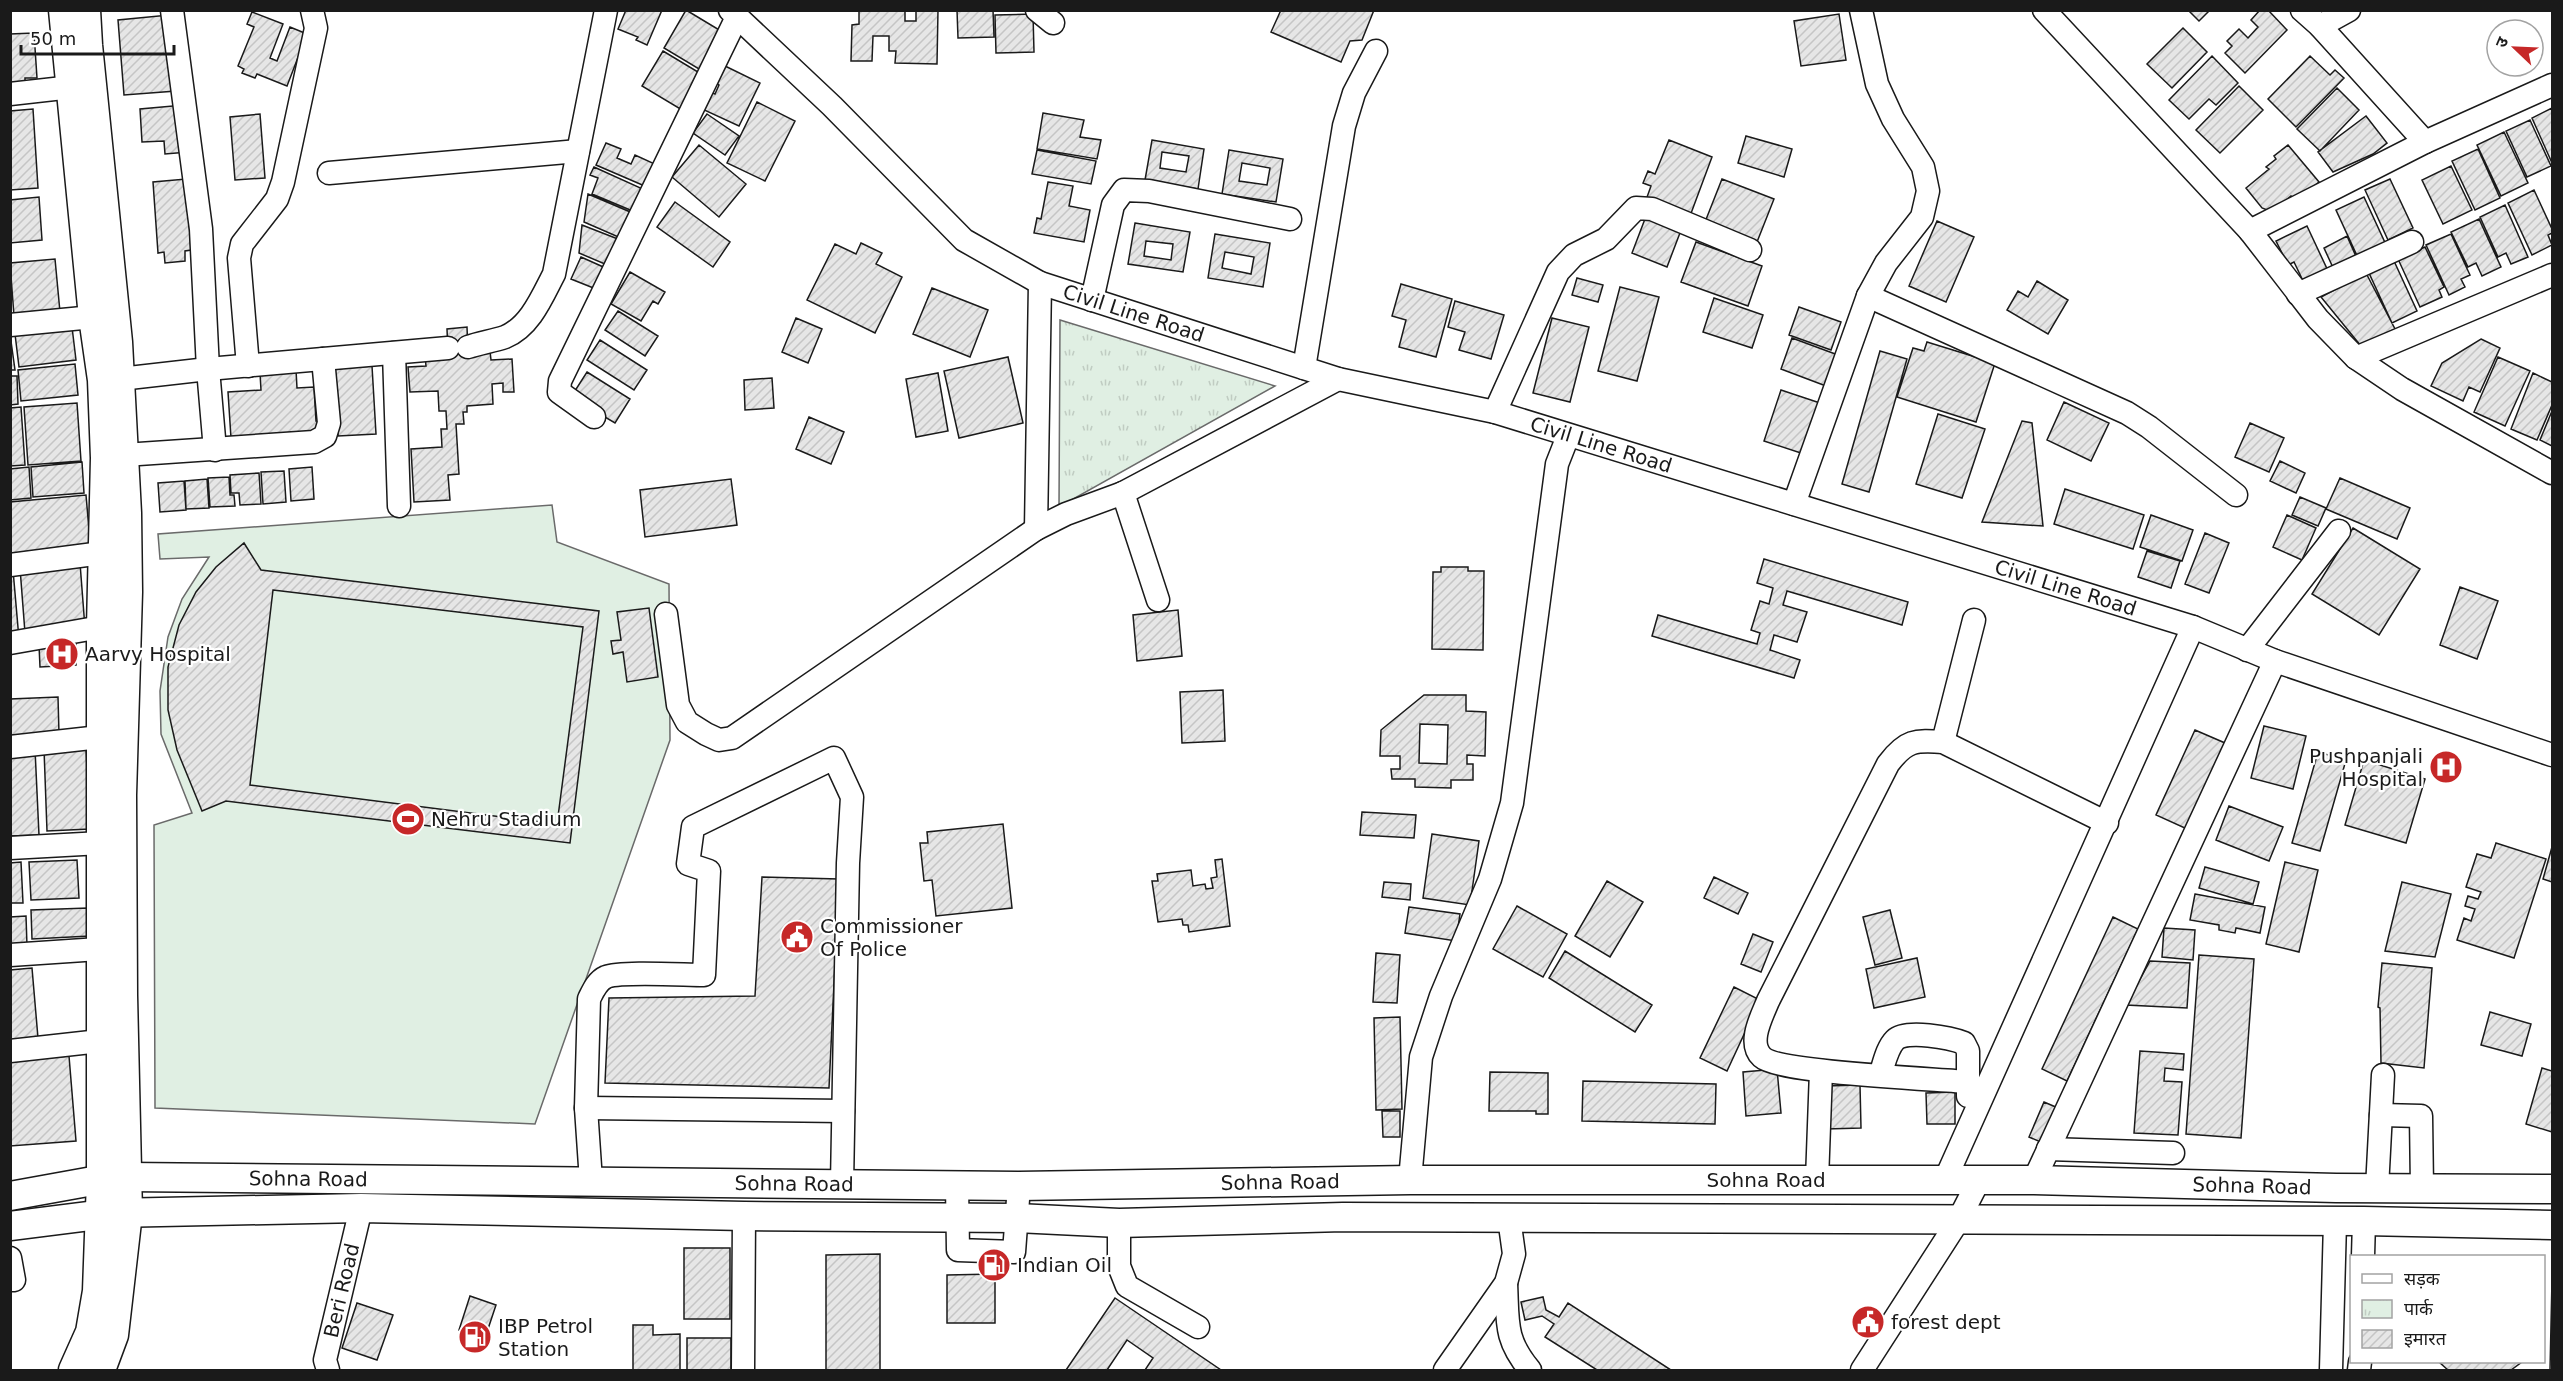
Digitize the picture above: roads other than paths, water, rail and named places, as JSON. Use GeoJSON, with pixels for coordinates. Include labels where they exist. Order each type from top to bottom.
{"type":"FeatureCollection","features":[{"type":"Feature","properties":{"kind":"main road"},"geometry":{"type":"LineString","coordinates":[[63,10],[93,317],[102,380],[105,458],[100,627],[100,1041],[114,1178],[128,1213],[114,1335],[101,1371]]}},
{"type":"Feature","properties":{"kind":"main road"},"geometry":{"type":"LineString","coordinates":[[73,1371],[90,1332],[98,1291],[100,1214],[114,1178],[128,592],[120,379],[86,10]]}},
{"type":"Feature","properties":{"kind":"main road","name":"Sohna Road"},"geometry":{"type":"LineString","coordinates":[[10,1196],[114,1178],[1019,1186],[1410,1180],[2034,1180],[2377,1188],[2553,1189]]}},
{"type":"Feature","properties":{"kind":"main road"},"geometry":{"type":"LineString","coordinates":[[591,1181],[591,1213]]}},
{"type":"Feature","properties":{"kind":"main road","name":"Sohna Road"},"geometry":{"type":"LineString","coordinates":[[10,1226],[100,1214],[361,1208],[744,1216],[1017,1218],[1119,1223],[1343,1217],[2364,1221],[2553,1225]]}},
{"type":"Feature","properties":{"kind":"street"},"geometry":{"type":"LineString","coordinates":[[172,10],[201,229],[208,369],[215,450]]}},
{"type":"Feature","properties":{"kind":"street"},"geometry":{"type":"LineString","coordinates":[[248,366],[239,258],[242,244],[277,199],[283,182],[316,28],[312,10]]}},
{"type":"Feature","properties":{"kind":"street"},"geometry":{"type":"LineString","coordinates":[[120,379],[208,369],[458,348],[507,336],[524,324],[554,274],[606,10]]}},
{"type":"Feature","properties":{"kind":"street"},"geometry":{"type":"LineString","coordinates":[[1794,504],[1868,296],[1886,263],[1922,217],[1928,190],[1923,168],[1893,118],[1877,84],[1861,10]]}},
{"type":"Feature","properties":{"kind":"street"},"geometry":{"type":"LineString","coordinates":[[2044,10],[2250,231],[2318,319],[2356,358],[2402,389],[2553,473]]}},
{"type":"Feature","properties":{"kind":"street"},"geometry":{"type":"LineString","coordinates":[[2302,10],[2320,26],[2425,142]]}},
{"type":"Feature","properties":{"kind":"street"},"geometry":{"type":"LineString","coordinates":[[2320,26],[2349,10]]}},
{"type":"Feature","properties":{"kind":"street"},"geometry":{"type":"LineString","coordinates":[[594,417],[559,392],[560,381],[733,14]]}},
{"type":"Feature","properties":{"kind":"street","name":"Civil Line Road"},"geometry":{"type":"LineString","coordinates":[[733,14],[832,106],[964,240],[1040,283],[1338,379],[1495,412],[2193,627],[2275,661],[2553,755]]}},
{"type":"Feature","properties":{"kind":"street"},"geometry":{"type":"LineString","coordinates":[[1304,368],[1344,126],[1354,93],[1376,51]]}},
{"type":"Feature","properties":{"kind":"street"},"geometry":{"type":"LineString","coordinates":[[2250,231],[2425,142],[2553,85]]}},
{"type":"Feature","properties":{"kind":"street"},"geometry":{"type":"LineString","coordinates":[[10,94],[72,87]]}},
{"type":"Feature","properties":{"kind":"street"},"geometry":{"type":"LineString","coordinates":[[329,173],[578,151]]}},
{"type":"Feature","properties":{"kind":"street"},"geometry":{"type":"LineString","coordinates":[[1092,300],[1113,205],[1124,190],[1149,191],[1290,219]]}},
{"type":"Feature","properties":{"kind":"street"},"geometry":{"type":"LineString","coordinates":[[1495,412],[1558,272],[1574,255],[1606,239],[1636,208],[1652,209],[1750,250]]}},
{"type":"Feature","properties":{"kind":"street"},"geometry":{"type":"LineString","coordinates":[[2298,294],[2412,242]]}},
{"type":"Feature","properties":{"kind":"street"},"geometry":{"type":"LineString","coordinates":[[2356,358],[2553,275]]}},
{"type":"Feature","properties":{"kind":"street"},"geometry":{"type":"LineString","coordinates":[[1036,529],[1040,283]]}},
{"type":"Feature","properties":{"kind":"street"},"geometry":{"type":"LineString","coordinates":[[1868,296],[2127,413],[2149,427],[2236,495]]}},
{"type":"Feature","properties":{"kind":"street"},"geometry":{"type":"LineString","coordinates":[[10,325],[93,317]]}},
{"type":"Feature","properties":{"kind":"street"},"geometry":{"type":"LineString","coordinates":[[394,353],[399,506]]}},
{"type":"Feature","properties":{"kind":"street"},"geometry":{"type":"LineString","coordinates":[[124,455],[314,442],[325,436],[329,423],[323,359]]}},
{"type":"Feature","properties":{"kind":"street"},"geometry":{"type":"LineString","coordinates":[[666,614],[678,705],[687,722],[719,740],[732,738],[1036,529],[1066,514],[1123,493],[1338,379]]}},
{"type":"Feature","properties":{"kind":"street"},"geometry":{"type":"LineString","coordinates":[[1410,1180],[1421,1057],[1441,996],[1490,879],[1512,803],[1557,465],[1568,436]]}},
{"type":"Feature","properties":{"kind":"street"},"geometry":{"type":"LineString","coordinates":[[1123,493],[1158,600]]}},
{"type":"Feature","properties":{"kind":"street"},"geometry":{"type":"LineString","coordinates":[[2247,650],[2339,531]]}},
{"type":"Feature","properties":{"kind":"street"},"geometry":{"type":"LineString","coordinates":[[10,565],[102,554]]}},
{"type":"Feature","properties":{"kind":"street"},"geometry":{"type":"LineString","coordinates":[[1943,742],[1974,620]]}},
{"type":"Feature","properties":{"kind":"street"},"geometry":{"type":"LineString","coordinates":[[10,643],[100,627]]}},
{"type":"Feature","properties":{"kind":"street"},"geometry":{"type":"LineString","coordinates":[[1945,1180],[2193,627]]}},
{"type":"Feature","properties":{"kind":"street"},"geometry":{"type":"LineString","coordinates":[[2034,1180],[2275,661]]}},
{"type":"Feature","properties":{"kind":"street"},"geometry":{"type":"LineString","coordinates":[[10,747],[100,737]]}},
{"type":"Feature","properties":{"kind":"street"},"geometry":{"type":"LineString","coordinates":[[1968,1082],[1821,1071],[1776,1063],[1762,1058],[1756,1048],[1756,1032],[1768,1001],[1888,764],[1898,751],[1910,742],[1922,740],[1943,742],[2107,823]]}},
{"type":"Feature","properties":{"kind":"street"},"geometry":{"type":"LineString","coordinates":[[591,1181],[586,1108],[589,999],[597,983],[606,977],[704,975],[709,871],[688,864],[693,827],[834,759],[852,797],[842,1184]]}},
{"type":"Feature","properties":{"kind":"street"},"geometry":{"type":"LineString","coordinates":[[10,848],[100,843]]}},
{"type":"Feature","properties":{"kind":"street"},"geometry":{"type":"LineString","coordinates":[[10,955],[99,949]]}},
{"type":"Feature","properties":{"kind":"street"},"geometry":{"type":"LineString","coordinates":[[1880,1075],[1891,1045],[1897,1038],[1906,1035],[1940,1037],[1964,1043],[1968,1051],[1968,1127]]}},
{"type":"Feature","properties":{"kind":"street"},"geometry":{"type":"LineString","coordinates":[[10,1051],[100,1041]]}},
{"type":"Feature","properties":{"kind":"street"},"geometry":{"type":"LineString","coordinates":[[1817,1180],[1821,1071]]}},
{"type":"Feature","properties":{"kind":"street"},"geometry":{"type":"LineString","coordinates":[[2377,1188],[2383,1075]]}},
{"type":"Feature","properties":{"kind":"street"},"geometry":{"type":"LineString","coordinates":[[586,1108],[843,1112]]}},
{"type":"Feature","properties":{"kind":"street"},"geometry":{"type":"LineString","coordinates":[[2381,1115],[2421,1116],[2421,1188]]}},
{"type":"Feature","properties":{"kind":"street"},"geometry":{"type":"LineString","coordinates":[[2048,1149],[2173,1153]]}},
{"type":"Feature","properties":{"kind":"street"},"geometry":{"type":"LineString","coordinates":[[1862,1371],[1958,1221],[1979,1180]]}},
{"type":"Feature","properties":{"kind":"street"},"geometry":{"type":"LineString","coordinates":[[957,1185],[957,1218]]}},
{"type":"Feature","properties":{"kind":"street"},"geometry":{"type":"LineString","coordinates":[[1017,1218],[1019,1186]]}},
{"type":"Feature","properties":{"kind":"street","name":"Beri Road"},"geometry":{"type":"LineString","coordinates":[[328,1371],[325,1360],[327,1348],[361,1208]]}},
{"type":"Feature","properties":{"kind":"street"},"geometry":{"type":"LineString","coordinates":[[743,1371],[744,1216]]}},
{"type":"Feature","properties":{"kind":"street"},"geometry":{"type":"LineString","coordinates":[[1509,1218],[1514,1254],[1506,1283],[1509,1337],[1519,1357],[1530,1371]]}},
{"type":"Feature","properties":{"kind":"street"},"geometry":{"type":"LineString","coordinates":[[2363,1255],[2364,1221]]}},
{"type":"Feature","properties":{"kind":"street"},"geometry":{"type":"LineString","coordinates":[[2331,1371],[2335,1222]]}},
{"type":"Feature","properties":{"kind":"street"},"geometry":{"type":"LineString","coordinates":[[1119,1223],[1119,1266],[1127,1286],[1198,1327]]}},
{"type":"Feature","properties":{"kind":"street"},"geometry":{"type":"LineString","coordinates":[[10,1258],[14,1280],[10,1280]]}},
{"type":"Feature","properties":{"kind":"street"},"geometry":{"type":"LineString","coordinates":[[1445,1371],[1506,1283]]}},
{"type":"Feature","properties":{"kind":"place","name":"Aarvy Hospital"},"geometry":{"type":"Point","coordinates":[62,654]}},
{"type":"Feature","properties":{"kind":"place","name":"Pushpanjali Hospital"},"geometry":{"type":"Point","coordinates":[2446,767]}},
{"type":"Feature","properties":{"kind":"place","name":"Nehru Stadium"},"geometry":{"type":"Point","coordinates":[408,819]}},
{"type":"Feature","properties":{"kind":"place","name":"Commissioner Of Police"},"geometry":{"type":"Point","coordinates":[797,937]}},
{"type":"Feature","properties":{"kind":"place","name":"Indian Oil"},"geometry":{"type":"Point","coordinates":[994,1265]}},
{"type":"Feature","properties":{"kind":"place","name":"forest dept"},"geometry":{"type":"Point","coordinates":[1868,1322]}},
{"type":"Feature","properties":{"kind":"place","name":"IBP Petrol Station"},"geometry":{"type":"Point","coordinates":[475,1337]}}]}
